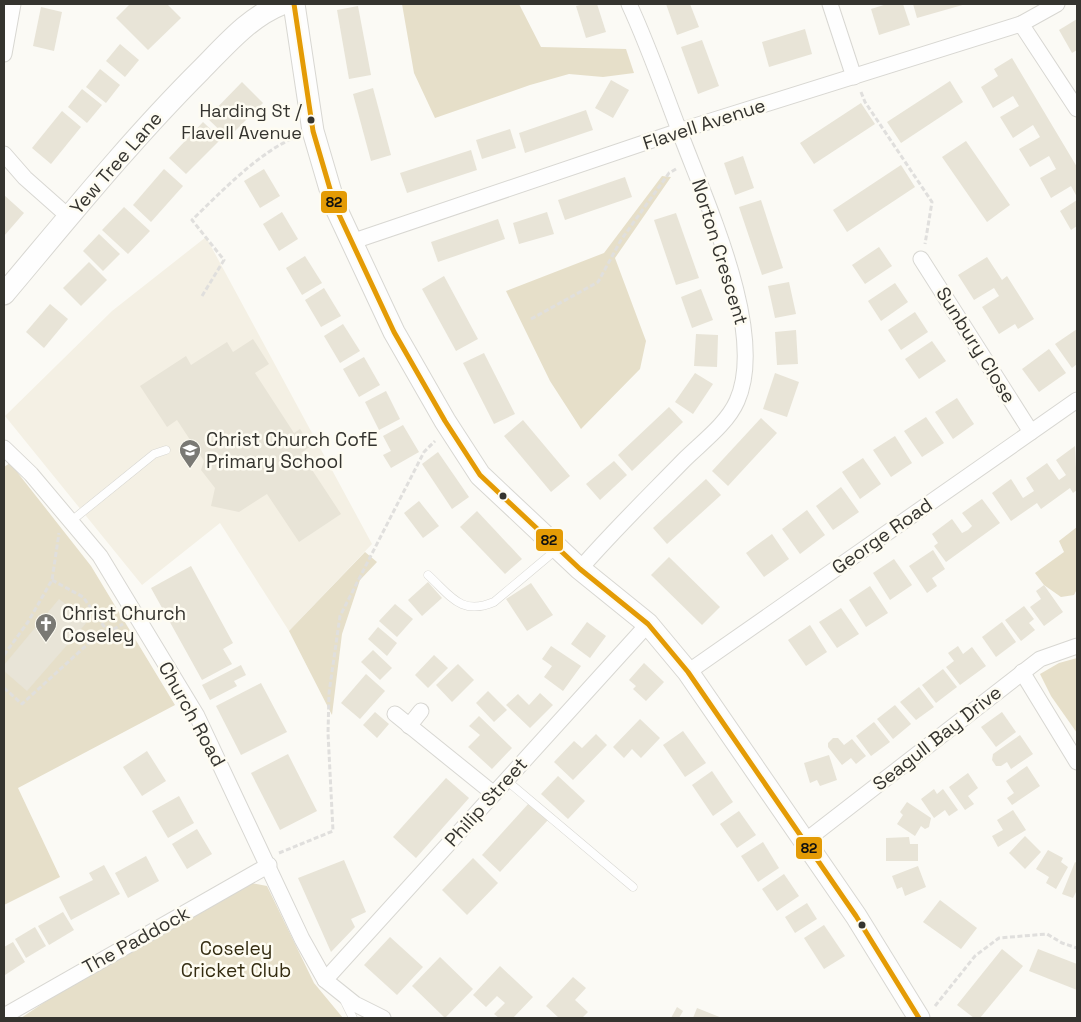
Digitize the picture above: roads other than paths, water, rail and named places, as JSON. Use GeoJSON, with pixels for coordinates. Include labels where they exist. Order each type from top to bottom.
{"type":"FeatureCollection","features":[{"type":"Feature","properties":{"kind":"main road","name":"Yew Tree Lane"},"geometry":{"type":"LineString","coordinates":[[4,294],[147,126],[244,26],[282,4]]}},
{"type":"Feature","properties":{"kind":"main road"},"geometry":{"type":"LineString","coordinates":[[294,4],[313,131],[335,206],[394,332],[450,428],[480,475],[580,569],[648,624],[688,672],[925,1014]]}},
{"type":"Feature","properties":{"kind":"street"},"geometry":{"type":"LineString","coordinates":[[4,54],[13,4]]}},
{"type":"Feature","properties":{"kind":"street","name":"Norton Crescent"},"geometry":{"type":"LineString","coordinates":[[580,569],[614,530],[720,424],[737,402],[747,355],[740,305],[707,199],[679,131],[646,41],[629,4]]}},
{"type":"Feature","properties":{"kind":"street"},"geometry":{"type":"LineString","coordinates":[[830,4],[854,77]]}},
{"type":"Feature","properties":{"kind":"street","name":"Flavell Avenue"},"geometry":{"type":"LineString","coordinates":[[351,242],[679,131],[1021,24],[1057,4]]}},
{"type":"Feature","properties":{"kind":"street"},"geometry":{"type":"LineString","coordinates":[[1021,24],[1077,109]]}},
{"type":"Feature","properties":{"kind":"street"},"geometry":{"type":"LineString","coordinates":[[4,154],[25,178],[69,217]]}},
{"type":"Feature","properties":{"kind":"street","name":"Sunbury Close"},"geometry":{"type":"LineString","coordinates":[[921,259],[1031,432]]}},
{"type":"Feature","properties":{"kind":"street","name":"George Road"},"geometry":{"type":"LineString","coordinates":[[688,672],[1077,400]]}},
{"type":"Feature","properties":{"kind":"street","name":"Church Road"},"geometry":{"type":"LineString","coordinates":[[4,448],[31,474],[100,556],[197,716],[269,865],[302,939],[325,980]]}},
{"type":"Feature","properties":{"kind":"street","name":"Philip Street"},"geometry":{"type":"LineString","coordinates":[[325,980],[648,624]]}},
{"type":"Feature","properties":{"kind":"street","name":"Seagull Bay Drive"},"geometry":{"type":"LineString","coordinates":[[804,842],[1040,659],[1077,646]]}},
{"type":"Feature","properties":{"kind":"street"},"geometry":{"type":"LineString","coordinates":[[1022,672],[1077,762]]}},
{"type":"Feature","properties":{"kind":"street"},"geometry":{"type":"LineString","coordinates":[[409,726],[421,711]]}},
{"type":"Feature","properties":{"kind":"street"},"geometry":{"type":"LineString","coordinates":[[395,714],[494,794]]}},
{"type":"Feature","properties":{"kind":"street","name":"The Paddock"},"geometry":{"type":"LineString","coordinates":[[4,1016],[269,865]]}},
{"type":"Feature","properties":{"kind":"street"},"geometry":{"type":"LineString","coordinates":[[325,980],[355,1004],[383,1018]]}},
{"type":"Feature","properties":{"kind":"lane"},"geometry":{"type":"LineString","coordinates":[[66,517],[154,454],[166,450]]}},
{"type":"Feature","properties":{"kind":"lane"},"geometry":{"type":"LineString","coordinates":[[428,575],[462,605],[472,608],[483,606],[494,602],[557,548]]}},
{"type":"Feature","properties":{"kind":"lane"},"geometry":{"type":"LineString","coordinates":[[506,780],[633,887]]}},
{"type":"Feature","properties":{"kind":"lane"},"geometry":{"type":"LineString","coordinates":[[339,991],[353,1018]]}},
{"type":"Feature","properties":{"kind":"place","name":"Harding St / Flavell Avenue"},"geometry":{"type":"Point","coordinates":[311,120]}},
{"type":"Feature","properties":{"kind":"place","name":"Christ Church CofE Primary School"},"geometry":{"type":"Point","coordinates":[190,469]}},
{"type":"Feature","properties":{"kind":"place","name":"Christ Church Coseley"},"geometry":{"type":"Point","coordinates":[46,643]}},
{"type":"Feature","properties":{"kind":"park label","name":"Coseley Cricket Club"},"geometry":{"type":"Point","coordinates":[236,959]}}]}
